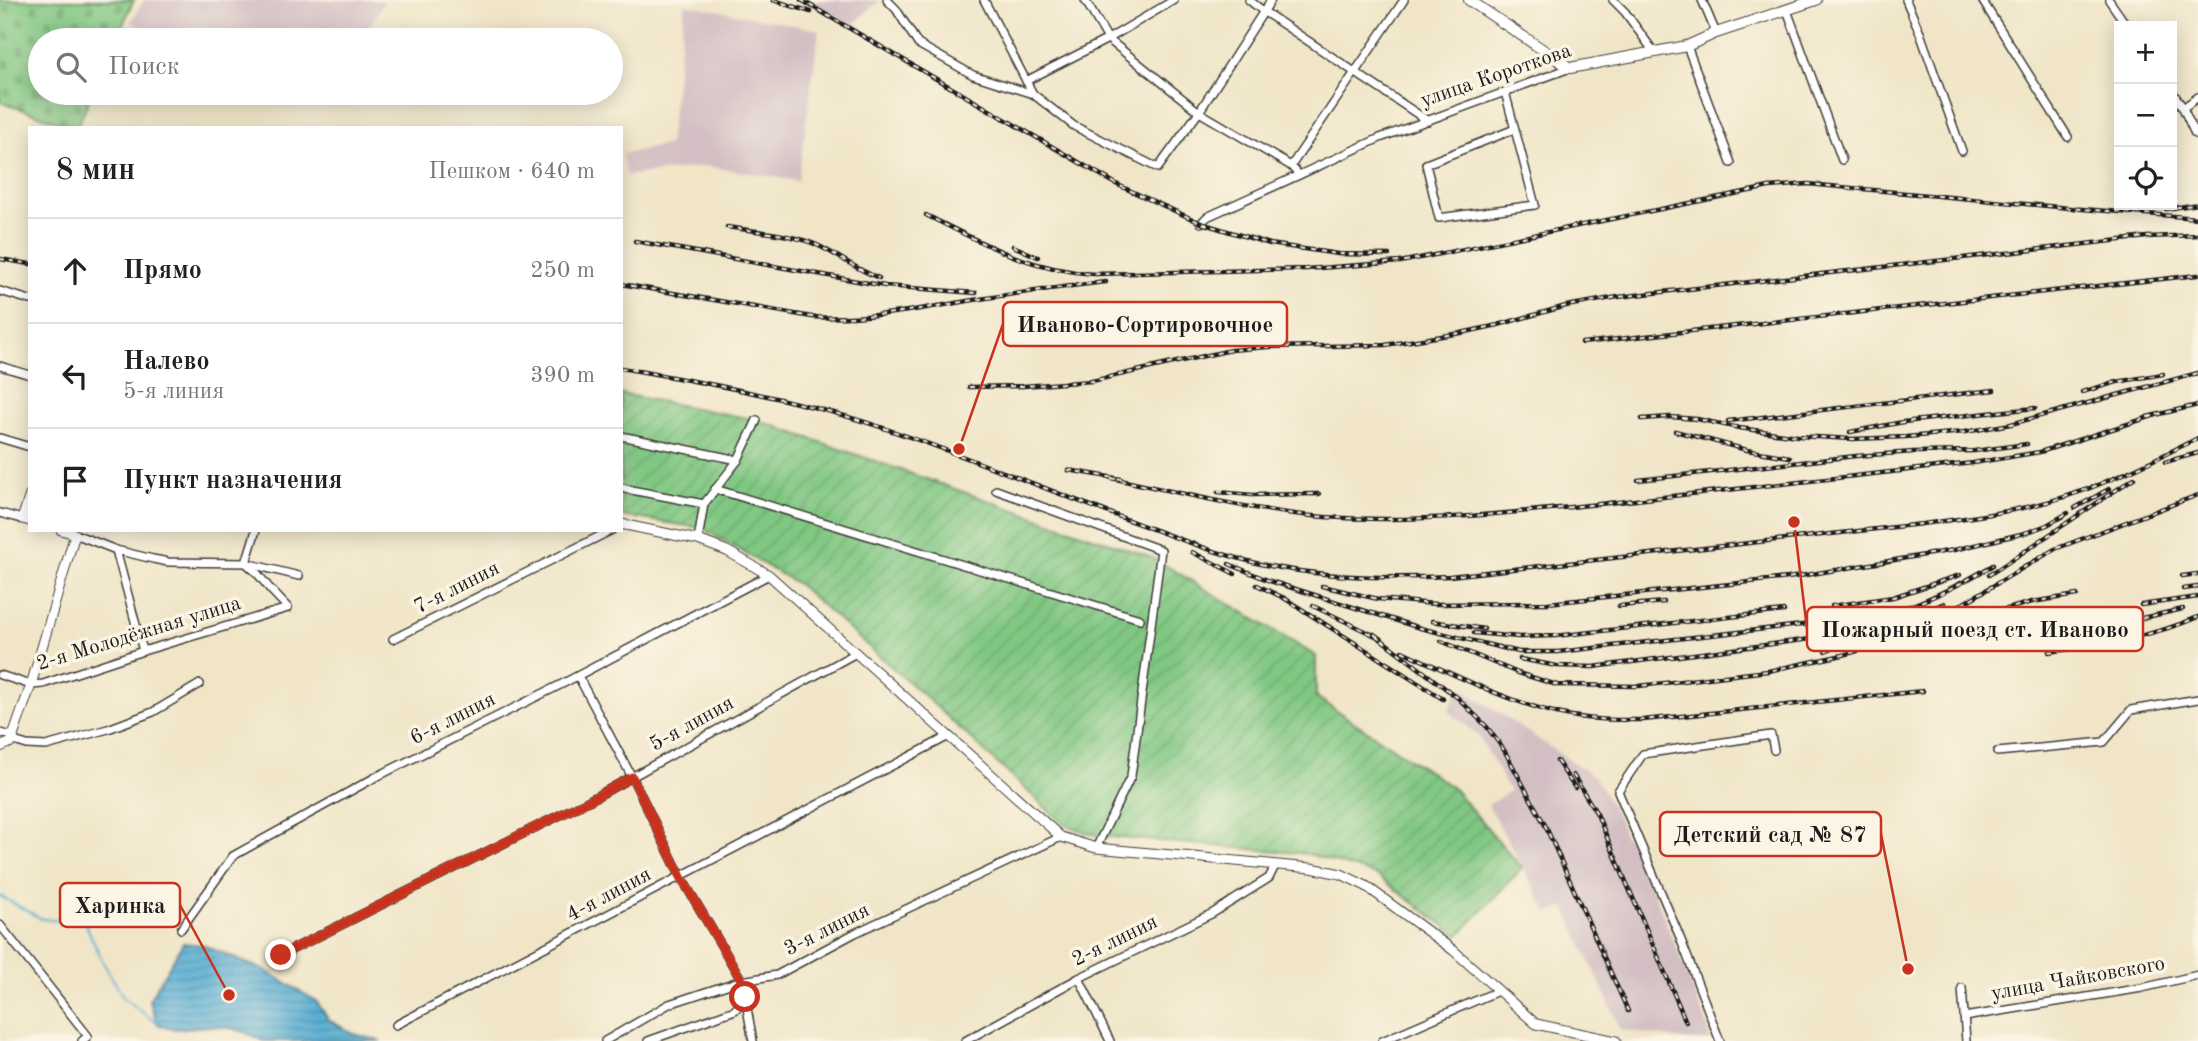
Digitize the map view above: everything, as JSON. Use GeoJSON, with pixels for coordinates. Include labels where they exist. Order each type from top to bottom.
{"type":"FeatureCollection","features":[{"type":"Feature","properties":{"kind":"main road"},"geometry":{"type":"LineString","coordinates":[[1469,0],[1570,68]]}},
{"type":"Feature","properties":{"kind":"main road","name":"улица Короткова"},"geometry":{"type":"LineString","coordinates":[[1570,68],[1687,46],[1716,33],[1816,0]]}},
{"type":"Feature","properties":{"kind":"street"},"geometry":{"type":"LineString","coordinates":[[886,0],[896,9],[918,44],[973,75],[1033,94],[1074,126],[1158,168],[1199,112],[1271,0]]}},
{"type":"Feature","properties":{"kind":"street"},"geometry":{"type":"LineString","coordinates":[[984,0],[1033,94]]}},
{"type":"Feature","properties":{"kind":"street"},"geometry":{"type":"LineString","coordinates":[[1085,0],[1108,39],[1199,112],[1291,166],[1299,175]]}},
{"type":"Feature","properties":{"kind":"street"},"geometry":{"type":"LineString","coordinates":[[1026,81],[1108,39],[1174,0]]}},
{"type":"Feature","properties":{"kind":"street"},"geometry":{"type":"LineString","coordinates":[[1249,0],[1428,121]]}},
{"type":"Feature","properties":{"kind":"street"},"geometry":{"type":"LineString","coordinates":[[1291,166],[1404,0]]}},
{"type":"Feature","properties":{"kind":"street"},"geometry":{"type":"LineString","coordinates":[[1612,0],[1625,12],[1654,52]]}},
{"type":"Feature","properties":{"kind":"street"},"geometry":{"type":"LineString","coordinates":[[1702,0],[1716,33]]}},
{"type":"Feature","properties":{"kind":"street"},"geometry":{"type":"LineString","coordinates":[[1906,0],[1962,150]]}},
{"type":"Feature","properties":{"kind":"street"},"geometry":{"type":"LineString","coordinates":[[1982,0],[2068,137]]}},
{"type":"Feature","properties":{"kind":"street"},"geometry":{"type":"LineString","coordinates":[[2109,0],[2124,21]]}},
{"type":"Feature","properties":{"kind":"street"},"geometry":{"type":"LineString","coordinates":[[1787,10],[1842,160]]}},
{"type":"Feature","properties":{"kind":"street"},"geometry":{"type":"LineString","coordinates":[[1687,46],[1731,163]]}},
{"type":"Feature","properties":{"kind":"street","name":"улица Короткова"},"geometry":{"type":"LineString","coordinates":[[1201,223],[1380,138],[1570,68]]}},
{"type":"Feature","properties":{"kind":"street"},"geometry":{"type":"LineString","coordinates":[[1505,92],[1515,129],[1535,205],[1439,218],[1426,164],[1515,129]]}},
{"type":"Feature","properties":{"kind":"street"},"geometry":{"type":"LineString","coordinates":[[2183,108],[2198,97]]}},
{"type":"Feature","properties":{"kind":"street"},"geometry":{"type":"LineString","coordinates":[[2177,99],[2195,134]]}},
{"type":"Feature","properties":{"kind":"street"},"geometry":{"type":"LineString","coordinates":[[0,291],[28,299]]}},
{"type":"Feature","properties":{"kind":"street"},"geometry":{"type":"LineString","coordinates":[[0,366],[28,374]]}},
{"type":"Feature","properties":{"kind":"street"},"geometry":{"type":"LineString","coordinates":[[698,540],[704,504],[738,460],[757,420]]}},
{"type":"Feature","properties":{"kind":"street"},"geometry":{"type":"LineString","coordinates":[[623,436],[738,460]]}},
{"type":"Feature","properties":{"kind":"street"},"geometry":{"type":"LineString","coordinates":[[0,438],[28,446]]}},
{"type":"Feature","properties":{"kind":"street"},"geometry":{"type":"LineString","coordinates":[[623,488],[704,504]]}},
{"type":"Feature","properties":{"kind":"street"},"geometry":{"type":"LineString","coordinates":[[715,489],[1140,619]]}},
{"type":"Feature","properties":{"kind":"street"},"geometry":{"type":"LineString","coordinates":[[996,490],[1161,550],[1131,776],[1096,848]]}},
{"type":"Feature","properties":{"kind":"street"},"geometry":{"type":"LineString","coordinates":[[0,513],[26,520]]}},
{"type":"Feature","properties":{"kind":"street"},"geometry":{"type":"LineString","coordinates":[[623,525],[698,540],[727,551],[769,575],[1061,837],[1096,848],[1311,868],[1341,874],[1366,886],[1453,950],[1536,1024],[1616,1041]]}},
{"type":"Feature","properties":{"kind":"street"},"geometry":{"type":"LineString","coordinates":[[68,532],[117,550],[168,562],[246,563],[299,576]]}},
{"type":"Feature","properties":{"kind":"street"},"geometry":{"type":"LineString","coordinates":[[246,563],[255,532]]}},
{"type":"Feature","properties":{"kind":"street","name":"7-я линия"},"geometry":{"type":"LineString","coordinates":[[393,639],[608,532]]}},
{"type":"Feature","properties":{"kind":"street"},"geometry":{"type":"LineString","coordinates":[[0,747],[14,739],[75,534]]}},
{"type":"Feature","properties":{"kind":"street"},"geometry":{"type":"LineString","coordinates":[[117,550],[143,651]]}},
{"type":"Feature","properties":{"kind":"street","name":"2-я Молодёжная улица"},"geometry":{"type":"LineString","coordinates":[[0,675],[31,685],[43,684],[288,607],[246,563]]}},
{"type":"Feature","properties":{"kind":"street","name":"6-я линия"},"geometry":{"type":"LineString","coordinates":[[181,929],[233,856],[374,778],[578,676],[769,575]]}},
{"type":"Feature","properties":{"kind":"street","name":"5-я линия"},"geometry":{"type":"LineString","coordinates":[[281,955],[590,800],[856,653]]}},
{"type":"Feature","properties":{"kind":"street"},"geometry":{"type":"LineString","coordinates":[[578,676],[681,877],[742,981],[753,1041]]}},
{"type":"Feature","properties":{"kind":"street"},"geometry":{"type":"LineString","coordinates":[[0,733],[27,745],[46,746],[108,729],[153,712],[200,684]]}},
{"type":"Feature","properties":{"kind":"street"},"geometry":{"type":"LineString","coordinates":[[1997,752],[2104,742],[2131,710],[2198,698]]}},
{"type":"Feature","properties":{"kind":"street"},"geometry":{"type":"LineString","coordinates":[[1720,1041],[1618,791],[1643,754],[1771,735],[1774,751]]}},
{"type":"Feature","properties":{"kind":"street","name":"4-я линия"},"geometry":{"type":"LineString","coordinates":[[396,1025],[949,736]]}},
{"type":"Feature","properties":{"kind":"street","name":"3-я линия"},"geometry":{"type":"LineString","coordinates":[[605,1041],[669,1004],[742,981],[777,975],[855,933],[1061,837]]}},
{"type":"Feature","properties":{"kind":"street","name":"2-я линия"},"geometry":{"type":"LineString","coordinates":[[965,1041],[1079,978],[1213,913],[1269,878],[1275,866]]}},
{"type":"Feature","properties":{"kind":"street"},"geometry":{"type":"LineString","coordinates":[[0,925],[88,1036],[82,1041]]}},
{"type":"Feature","properties":{"kind":"street","name":"улица Чайковского"},"geometry":{"type":"LineString","coordinates":[[1964,1017],[2142,988],[2198,975]]}},
{"type":"Feature","properties":{"kind":"street"},"geometry":{"type":"LineString","coordinates":[[1079,978],[1110,1041]]}},
{"type":"Feature","properties":{"kind":"street"},"geometry":{"type":"LineString","coordinates":[[1962,988],[1966,1041]]}},
{"type":"Feature","properties":{"kind":"street"},"geometry":{"type":"LineString","coordinates":[[1382,1041],[1498,991]]}},
{"type":"Feature","properties":{"kind":"street"},"geometry":{"type":"LineString","coordinates":[[648,1041],[735,1010],[745,997]]}},
{"type":"Feature","properties":{"kind":"shaded area"},"geometry":{"type":"Polygon","coordinates":[[[144,0],[385,0],[368,28],[141,28],[131,22],[144,0]]]}},
{"type":"Feature","properties":{"kind":"shaded area"},"geometry":{"type":"Polygon","coordinates":[[[806,0],[880,0],[851,26],[806,0]]]}},
{"type":"Feature","properties":{"kind":"shaded area"},"geometry":{"type":"Polygon","coordinates":[[[685,4],[819,30],[798,181],[706,166],[626,176],[623,154],[669,144],[685,4]]]}},
{"type":"Feature","properties":{"kind":"shaded area"},"geometry":{"type":"Polygon","coordinates":[[[1460,687],[1595,777],[1621,823],[1623,836],[1633,841],[1709,1029],[1710,1041],[1690,1041],[1621,1030],[1565,907],[1548,913],[1488,805],[1510,791],[1478,735],[1448,711],[1460,687]]]}},
{"type":"Feature","properties":{"kind":"green space"},"geometry":{"type":"Polygon","coordinates":[[[0,0],[134,0],[121,28],[28,28],[28,105],[87,105],[78,126],[0,102],[0,0]]]}},
{"type":"Feature","properties":{"kind":"green space"},"geometry":{"type":"Polygon","coordinates":[[[623,394],[757,420],[1153,558],[1316,656],[1316,697],[1452,787],[1522,868],[1458,936],[1376,875],[1309,854],[1122,838],[1091,834],[1063,824],[799,585],[702,528],[623,516],[623,394]]]}},
{"type":"Feature","properties":{"kind":"water"},"geometry":{"type":"Polygon","coordinates":[[[183,943],[203,945],[266,971],[316,1001],[329,1020],[354,1034],[381,1041],[263,1041],[248,1033],[223,1027],[175,1029],[158,1024],[149,1000],[183,943]]]}},
{"type":"Feature","properties":{"kind":"waterway"},"geometry":{"type":"LineString","coordinates":[[0,896],[42,919],[85,923],[124,998],[154,1021],[158,1019]]}},
{"type":"Feature","properties":{"kind":"railway"},"geometry":{"type":"LineString","coordinates":[[773,0],[811,12]]}},
{"type":"Feature","properties":{"kind":"railway"},"geometry":{"type":"LineString","coordinates":[[801,0],[1118,185],[1201,223],[1270,244],[1338,254],[1389,255]]}},
{"type":"Feature","properties":{"kind":"railway"},"geometry":{"type":"LineString","coordinates":[[926,215],[1007,254],[1048,267],[1094,274],[1306,269],[1400,262],[1769,187],[1808,184],[2198,218]]}},
{"type":"Feature","properties":{"kind":"railway"},"geometry":{"type":"LineString","coordinates":[[2177,207],[2198,204]]}},
{"type":"Feature","properties":{"kind":"railway"},"geometry":{"type":"LineString","coordinates":[[727,227],[807,241],[879,278]]}},
{"type":"Feature","properties":{"kind":"railway"},"geometry":{"type":"LineString","coordinates":[[969,387],[1092,381],[1231,350],[1385,345],[1461,333],[1566,306],[1618,297],[2147,237],[2198,235]]}},
{"type":"Feature","properties":{"kind":"railway"},"geometry":{"type":"LineString","coordinates":[[635,241],[885,286],[976,293]]}},
{"type":"Feature","properties":{"kind":"railway"},"geometry":{"type":"LineString","coordinates":[[1013,246],[1038,257]]}},
{"type":"Feature","properties":{"kind":"railway"},"geometry":{"type":"LineString","coordinates":[[0,259],[28,264]]}},
{"type":"Feature","properties":{"kind":"railway"},"geometry":{"type":"LineString","coordinates":[[1582,343],[2198,275]]}},
{"type":"Feature","properties":{"kind":"railway"},"geometry":{"type":"LineString","coordinates":[[623,284],[831,318],[890,314],[1106,282]]}},
{"type":"Feature","properties":{"kind":"railway"},"geometry":{"type":"LineString","coordinates":[[623,368],[760,394],[862,421],[1237,558],[1292,570],[1360,577],[1450,576],[1922,524],[1990,514],[2079,492],[2125,474],[2198,438]]}},
{"type":"Feature","properties":{"kind":"railway"},"geometry":{"type":"LineString","coordinates":[[1642,419],[1697,419],[1798,436],[1852,439],[1906,437],[1965,432],[2011,424],[2198,373]]}},
{"type":"Feature","properties":{"kind":"railway"},"geometry":{"type":"LineString","coordinates":[[2082,392],[2117,382],[2163,374]]}},
{"type":"Feature","properties":{"kind":"railway"},"geometry":{"type":"LineString","coordinates":[[1728,421],[1994,390]]}},
{"type":"Feature","properties":{"kind":"railway"},"geometry":{"type":"LineString","coordinates":[[2147,417],[2198,405]]}},
{"type":"Feature","properties":{"kind":"railway"},"geometry":{"type":"LineString","coordinates":[[1850,432],[1903,422],[2035,408]]}},
{"type":"Feature","properties":{"kind":"railway"},"geometry":{"type":"LineString","coordinates":[[1111,478],[1243,506],[1297,514],[1363,519],[1441,518],[1597,504],[1973,463],[2040,452],[2156,415]]}},
{"type":"Feature","properties":{"kind":"railway"},"geometry":{"type":"LineString","coordinates":[[1675,431],[1747,450],[1790,457]]}},
{"type":"Feature","properties":{"kind":"railway"},"geometry":{"type":"LineString","coordinates":[[1638,480],[1856,456],[1974,451],[2027,444]]}},
{"type":"Feature","properties":{"kind":"railway"},"geometry":{"type":"LineString","coordinates":[[2165,462],[2198,453]]}},
{"type":"Feature","properties":{"kind":"railway"},"geometry":{"type":"LineString","coordinates":[[1068,470],[1121,479]]}},
{"type":"Feature","properties":{"kind":"railway"},"geometry":{"type":"LineString","coordinates":[[1989,575],[2134,478]]}},
{"type":"Feature","properties":{"kind":"railway"},"geometry":{"type":"LineString","coordinates":[[2075,508],[2109,489]]}},
{"type":"Feature","properties":{"kind":"railway"},"geometry":{"type":"LineString","coordinates":[[1218,492],[1252,495],[1319,494]]}},
{"type":"Feature","properties":{"kind":"railway"},"geometry":{"type":"LineString","coordinates":[[1935,617],[1964,603],[2055,549],[2198,495]]}},
{"type":"Feature","properties":{"kind":"railway"},"geometry":{"type":"LineString","coordinates":[[1322,586],[1378,599],[1435,604],[1548,603],[1788,578],[1954,550],[2025,533],[2068,513]]}},
{"type":"Feature","properties":{"kind":"railway"},"geometry":{"type":"LineString","coordinates":[[1192,552],[1235,574]]}},
{"type":"Feature","properties":{"kind":"railway"},"geometry":{"type":"LineString","coordinates":[[1229,564],[1270,581],[1420,628],[1519,652],[1558,652],[1875,617],[1936,596],[1993,565]]}},
{"type":"Feature","properties":{"kind":"railway"},"geometry":{"type":"LineString","coordinates":[[2182,576],[2198,574]]}},
{"type":"Feature","properties":{"kind":"railway"},"geometry":{"type":"LineString","coordinates":[[1832,606],[1893,597],[1960,575]]}},
{"type":"Feature","properties":{"kind":"railway"},"geometry":{"type":"LineString","coordinates":[[1257,585],[1284,598],[1443,699]]}},
{"type":"Feature","properties":{"kind":"railway"},"geometry":{"type":"LineString","coordinates":[[2183,589],[2198,587]]}},
{"type":"Feature","properties":{"kind":"railway"},"geometry":{"type":"LineString","coordinates":[[1441,641],[1518,673],[1557,685],[1639,686],[1768,671],[1843,655],[2032,602],[2077,595]]}},
{"type":"Feature","properties":{"kind":"railway"},"geometry":{"type":"LineString","coordinates":[[2141,605],[2198,597]]}},
{"type":"Feature","properties":{"kind":"railway"},"geometry":{"type":"LineString","coordinates":[[1619,606],[1664,602]]}},
{"type":"Feature","properties":{"kind":"railway"},"geometry":{"type":"LineString","coordinates":[[1862,642],[1944,603]]}},
{"type":"Feature","properties":{"kind":"railway"},"geometry":{"type":"LineString","coordinates":[[1313,606],[1382,639]]}},
{"type":"Feature","properties":{"kind":"railway"},"geometry":{"type":"LineString","coordinates":[[2142,618],[2183,609]]}},
{"type":"Feature","properties":{"kind":"railway"},"geometry":{"type":"LineString","coordinates":[[1474,633],[1519,637],[1555,636],[1784,611]]}},
{"type":"Feature","properties":{"kind":"railway"},"geometry":{"type":"LineString","coordinates":[[2049,652],[2144,635],[2198,617]]}},
{"type":"Feature","properties":{"kind":"railway"},"geometry":{"type":"LineString","coordinates":[[1432,621],[1484,629]]}},
{"type":"Feature","properties":{"kind":"railway"},"geometry":{"type":"LineString","coordinates":[[1520,659],[1557,666],[1593,667],[1811,639],[1862,627]]}},
{"type":"Feature","properties":{"kind":"railway"},"geometry":{"type":"LineString","coordinates":[[1825,651],[1870,633]]}},
{"type":"Feature","properties":{"kind":"railway"},"geometry":{"type":"LineString","coordinates":[[1374,634],[1458,698],[1487,727],[1504,750],[1545,825],[1628,1011]]}},
{"type":"Feature","properties":{"kind":"railway"},"geometry":{"type":"LineString","coordinates":[[1402,651],[1478,686],[1537,708],[1600,719],[1643,720],[1923,691]]}},
{"type":"Feature","properties":{"kind":"railway"},"geometry":{"type":"LineString","coordinates":[[1557,761],[1575,788]]}},
{"type":"Feature","properties":{"kind":"railway"},"geometry":{"type":"LineString","coordinates":[[1573,775],[1597,814],[1686,1022]]}},
{"type":"Feature","properties":{"kind":"place","name":"Иваново-Сортировочное"},"geometry":{"type":"Point","coordinates":[959,449]}},
{"type":"Feature","properties":{"kind":"place","name":"Пожарный поезд ст. Иваново"},"geometry":{"type":"Point","coordinates":[1794,522]}},
{"type":"Feature","properties":{"kind":"place","name":"Детский сад № 87"},"geometry":{"type":"Point","coordinates":[1908,969]}},
{"type":"Feature","properties":{"kind":"place","name":"Харинка"},"geometry":{"type":"Point","coordinates":[229,995]}},
{"type":"Feature","properties":{"kind":"route"},"geometry":{"type":"LineString","coordinates":[[281,955],[632,777],[681,877],[742,981],[745,997]]}}]}
